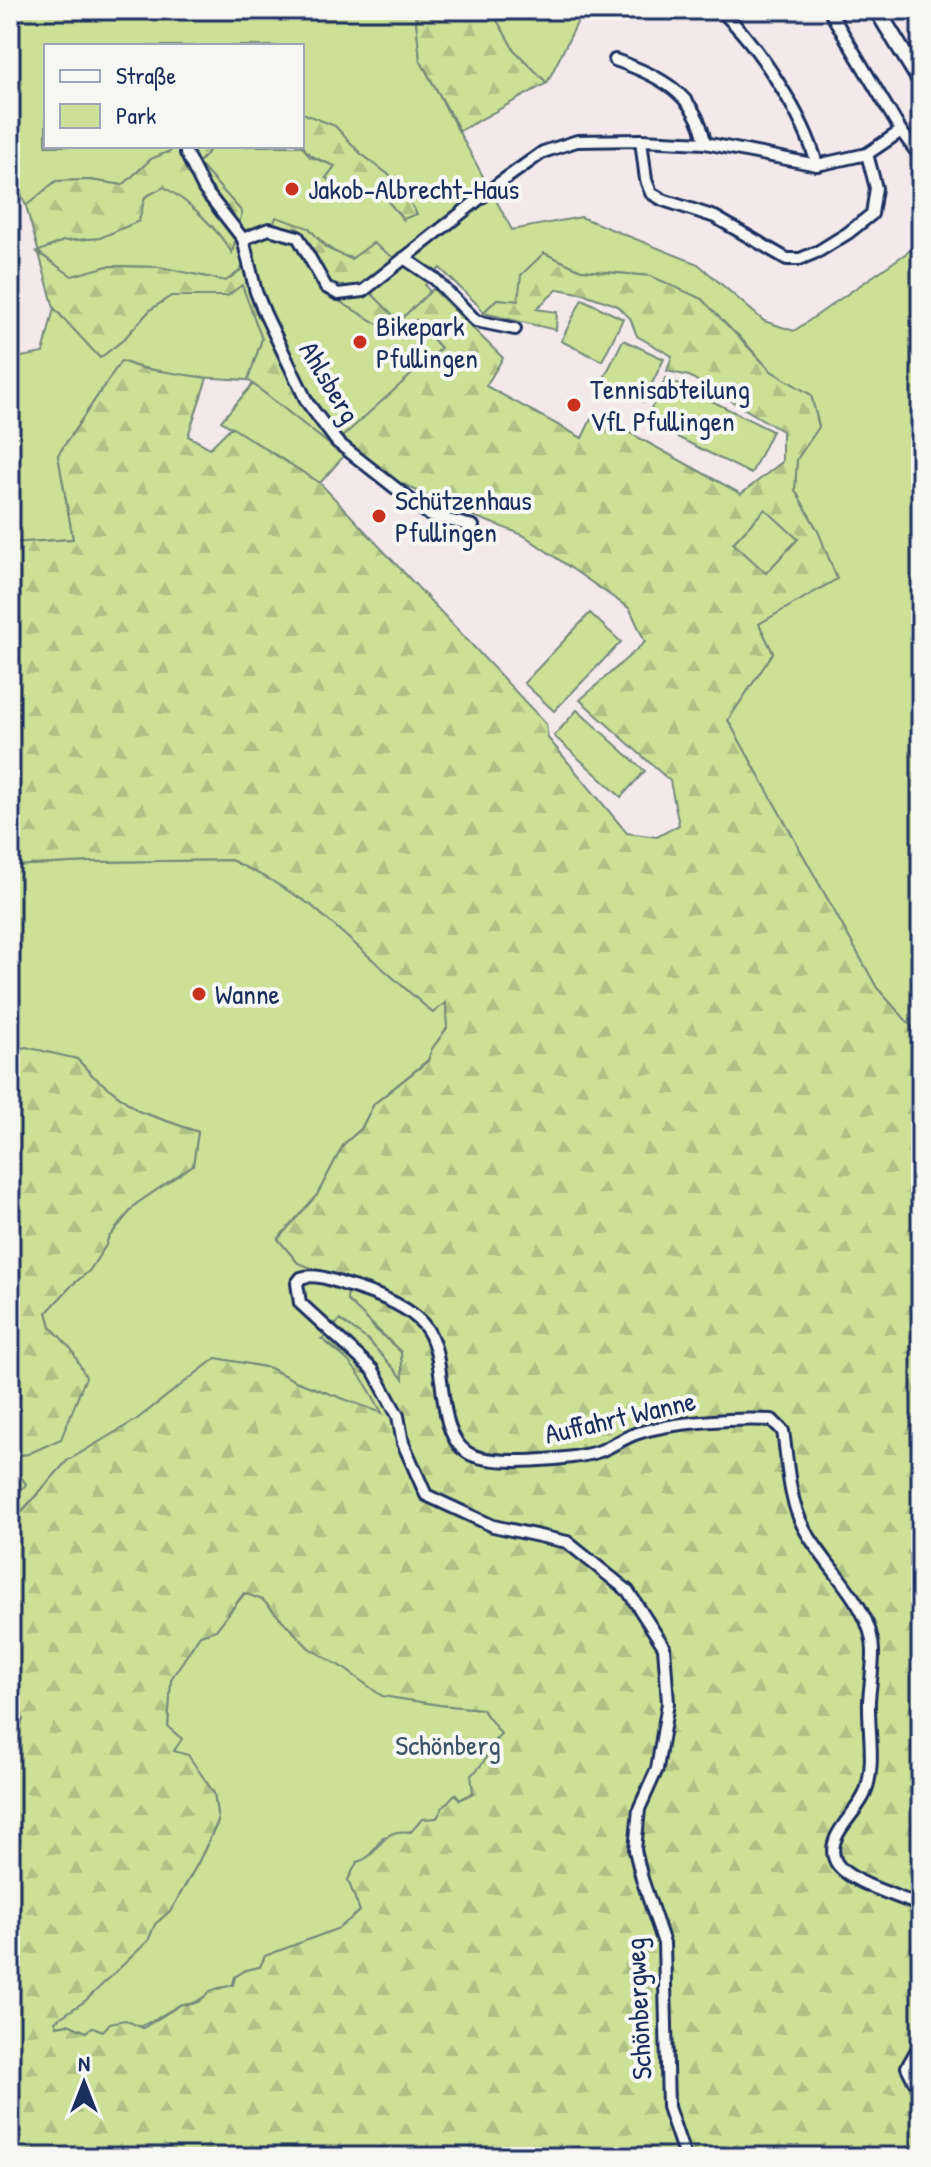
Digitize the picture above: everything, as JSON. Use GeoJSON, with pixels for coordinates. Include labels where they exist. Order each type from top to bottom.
{"type":"FeatureCollection","features":[{"type":"Feature","properties":{"kind":"main road"},"geometry":{"type":"LineString","coordinates":[[877,10],[921,82]]}},
{"type":"Feature","properties":{"kind":"street"},"geometry":{"type":"LineString","coordinates":[[720,10],[742,29],[790,103],[817,165]]}},
{"type":"Feature","properties":{"kind":"street"},"geometry":{"type":"LineString","coordinates":[[829,10],[901,131],[921,158]]}},
{"type":"Feature","properties":{"kind":"street"},"geometry":{"type":"LineString","coordinates":[[916,10],[921,15]]}},
{"type":"Feature","properties":{"kind":"street"},"geometry":{"type":"LineString","coordinates":[[615,60],[639,68],[671,87],[702,122],[705,143]]}},
{"type":"Feature","properties":{"kind":"street"},"geometry":{"type":"LineString","coordinates":[[186,153],[204,189],[243,239],[269,229],[298,237],[326,287],[338,294],[363,291],[543,152],[577,141],[705,143],[817,165],[867,154],[901,131]]}},
{"type":"Feature","properties":{"kind":"street"},"geometry":{"type":"LineString","coordinates":[[641,140],[646,180],[651,193],[715,217],[780,256],[793,260],[831,244],[872,214],[876,188],[867,154]]}},
{"type":"Feature","properties":{"kind":"street","name":"Ahlsberg"},"geometry":{"type":"LineString","coordinates":[[243,239],[256,292],[265,314],[307,402],[337,442],[431,516],[473,526]]}},
{"type":"Feature","properties":{"kind":"street"},"geometry":{"type":"LineString","coordinates":[[404,258],[435,279],[476,321],[515,329]]}},
{"type":"Feature","properties":{"kind":"street","name":"Auffahrt Wanne"},"geometry":{"type":"LineString","coordinates":[[297,1283],[306,1276],[315,1276],[374,1293],[422,1321],[436,1350],[450,1431],[463,1450],[476,1458],[552,1460],[597,1452],[638,1433],[707,1421],[772,1420],[783,1431],[791,1496],[803,1526],[871,1629],[868,1786],[861,1803],[839,1830],[832,1850],[836,1864],[849,1876],[916,1904],[921,1909]]}},
{"type":"Feature","properties":{"kind":"street","name":"Schönbergweg"},"geometry":{"type":"LineString","coordinates":[[297,1283],[300,1303],[373,1370],[398,1416],[403,1443],[426,1495],[493,1526],[567,1542],[628,1591],[664,1647],[668,1703],[657,1769],[639,1809],[635,1850],[664,1943],[668,2107],[685,2157]]}},
{"type":"Feature","properties":{"kind":"street"},"geometry":{"type":"LineString","coordinates":[[921,2043],[907,2067],[921,2087]]}},
{"type":"Feature","properties":{"kind":"green space"},"geometry":{"type":"Polygon","coordinates":[[[10,10],[415,10],[420,60],[512,230],[581,217],[698,264],[764,321],[794,331],[921,243],[921,1037],[877,988],[728,720],[773,653],[759,624],[818,531],[795,490],[797,459],[819,426],[811,395],[771,371],[737,334],[651,276],[581,270],[544,253],[518,301],[497,299],[483,313],[440,268],[425,285],[430,292],[399,321],[362,285],[393,258],[366,259],[337,253],[309,228],[294,243],[322,291],[398,336],[416,320],[441,348],[341,439],[312,400],[260,292],[249,244],[241,270],[226,281],[159,267],[108,266],[72,277],[37,251],[63,241],[100,238],[145,197],[164,186],[201,216],[232,252],[242,212],[198,163],[211,148],[303,148],[310,157],[335,166],[326,178],[344,189],[381,193],[403,219],[397,181],[360,153],[335,126],[304,114],[304,44],[44,44],[44,148],[177,148],[151,159],[123,185],[90,180],[56,181],[26,206],[10,166],[10,10]]]}},
{"type":"Feature","properties":{"kind":"green space"},"geometry":{"type":"Polygon","coordinates":[[[415,10],[491,10],[514,50],[547,83],[460,131],[420,60],[415,10]]]}},
{"type":"Feature","properties":{"kind":"green space"},"geometry":{"type":"Polygon","coordinates":[[[491,10],[588,10],[581,15],[547,83],[514,50],[491,10]]]}},
{"type":"Feature","properties":{"kind":"green space"},"geometry":{"type":"Polygon","coordinates":[[[304,114],[335,126],[360,153],[397,181],[417,214],[403,219],[381,193],[344,189],[326,178],[335,166],[314,157],[305,148],[304,114]]]}},
{"type":"Feature","properties":{"kind":"green space"},"geometry":{"type":"Polygon","coordinates":[[[177,148],[211,148],[198,163],[242,212],[232,253],[202,216],[164,187],[145,197],[139,221],[100,238],[63,241],[38,251],[26,206],[56,181],[90,180],[123,185],[151,159],[177,148]]]}},
{"type":"Feature","properties":{"kind":"green space"},"geometry":{"type":"Polygon","coordinates":[[[276,217],[309,228],[326,248],[351,259],[373,243],[394,258],[362,284],[399,321],[433,289],[503,358],[486,386],[582,438],[594,413],[741,494],[782,462],[782,431],[689,376],[667,371],[672,356],[637,336],[630,318],[616,305],[558,289],[536,309],[557,312],[556,330],[483,313],[497,299],[518,301],[521,275],[544,253],[581,270],[651,276],[702,299],[771,371],[811,395],[819,427],[797,459],[795,490],[818,531],[837,579],[759,624],[773,653],[728,720],[877,988],[921,1037],[921,2157],[10,2157],[10,1750],[23,1720],[10,1655],[10,1624],[16,1594],[10,1554],[10,1525],[67,1461],[136,1420],[216,1358],[270,1368],[295,1381],[382,1413],[357,1372],[322,1339],[340,1320],[368,1340],[403,1379],[401,1352],[347,1300],[348,1288],[316,1281],[315,1269],[298,1263],[278,1239],[317,1195],[344,1144],[361,1129],[374,1104],[428,1061],[432,1049],[447,1028],[446,1002],[433,1013],[311,905],[231,860],[10,866],[10,543],[73,539],[58,455],[121,361],[140,368],[207,378],[188,436],[210,448],[231,427],[320,483],[546,724],[548,738],[627,833],[657,837],[679,825],[670,781],[580,700],[645,642],[630,609],[523,535],[453,508],[344,456],[248,380],[262,339],[242,285],[227,296],[171,296],[150,310],[123,340],[100,358],[54,308],[39,253],[72,276],[108,266],[159,267],[226,281],[241,270],[249,242],[260,292],[312,400],[341,438],[441,348],[416,320],[398,336],[322,291],[294,243],[270,234],[276,217]],[[765,509],[733,543],[766,573],[798,539],[765,509]],[[244,1593],[216,1630],[200,1635],[171,1679],[168,1727],[182,1739],[174,1751],[188,1755],[214,1793],[218,1821],[171,1910],[155,1924],[148,1941],[85,2001],[55,2021],[57,2026],[68,2024],[86,2032],[92,2027],[103,2031],[110,2023],[125,2020],[143,2028],[182,2004],[194,2003],[210,1991],[233,1985],[235,1977],[246,1970],[260,1967],[265,1956],[339,1928],[360,1911],[348,1880],[357,1862],[372,1854],[386,1837],[411,1832],[422,1819],[437,1818],[455,1794],[460,1800],[473,1793],[471,1775],[481,1766],[501,1734],[482,1709],[382,1696],[309,1648],[263,1600],[244,1593]]]}},
{"type":"Feature","properties":{"kind":"green space"},"geometry":{"type":"Polygon","coordinates":[[[242,284],[262,339],[248,380],[168,373],[121,361],[58,455],[73,539],[10,543],[10,359],[43,353],[54,308],[100,358],[123,340],[150,310],[171,296],[227,296],[242,284]]]}},
{"type":"Feature","properties":{"kind":"green space"},"geometry":{"type":"Polygon","coordinates":[[[582,299],[623,319],[602,361],[561,341],[582,299]]]}},
{"type":"Feature","properties":{"kind":"green space"},"geometry":{"type":"Polygon","coordinates":[[[623,340],[664,359],[643,402],[602,382],[623,340]]]}},
{"type":"Feature","properties":{"kind":"green space"},"geometry":{"type":"Polygon","coordinates":[[[666,378],[772,431],[751,474],[645,421],[666,378]]]}},
{"type":"Feature","properties":{"kind":"green space"},"geometry":{"type":"Polygon","coordinates":[[[253,384],[344,456],[320,483],[221,421],[253,384]]]}},
{"type":"Feature","properties":{"kind":"green space"},"geometry":{"type":"Polygon","coordinates":[[[765,508],[798,539],[766,574],[733,543],[765,508]]]}},
{"type":"Feature","properties":{"kind":"green space"},"geometry":{"type":"Polygon","coordinates":[[[590,613],[621,642],[554,711],[524,683],[590,613]]]}},
{"type":"Feature","properties":{"kind":"green space"},"geometry":{"type":"Polygon","coordinates":[[[577,710],[645,771],[621,797],[554,736],[577,710]]]}},
{"type":"Feature","properties":{"kind":"green space"},"geometry":{"type":"Polygon","coordinates":[[[231,860],[311,905],[433,1013],[446,1002],[447,1028],[428,1060],[374,1104],[361,1129],[344,1144],[317,1195],[278,1239],[298,1263],[316,1269],[348,1288],[374,1328],[401,1352],[403,1380],[368,1340],[322,1339],[357,1368],[383,1414],[295,1381],[270,1368],[216,1358],[136,1420],[67,1461],[10,1524],[10,1504],[26,1484],[20,1476],[10,1478],[10,1456],[28,1454],[72,1350],[51,1327],[47,1312],[89,1271],[108,1238],[136,1204],[193,1165],[198,1132],[138,1111],[93,1076],[77,1059],[10,1047],[10,866],[231,860]]]}},
{"type":"Feature","properties":{"kind":"green space"},"geometry":{"type":"Polygon","coordinates":[[[10,1047],[15,1050],[26,1047],[77,1059],[93,1076],[138,1111],[198,1132],[193,1165],[136,1204],[108,1238],[89,1271],[47,1312],[51,1327],[72,1350],[86,1377],[61,1439],[28,1454],[10,1456],[10,1047]]]}},
{"type":"Feature","properties":{"kind":"green space"},"geometry":{"type":"Polygon","coordinates":[[[20,1476],[26,1484],[10,1504],[10,1478],[20,1476]]]}},
{"type":"Feature","properties":{"kind":"green space","name":"Schönberg"},"geometry":{"type":"Polygon","coordinates":[[[245,1593],[263,1600],[309,1648],[382,1695],[482,1709],[501,1734],[490,1745],[473,1792],[460,1800],[456,1794],[437,1817],[422,1827],[383,1837],[366,1860],[357,1863],[348,1880],[360,1911],[339,1929],[265,1956],[260,1967],[246,1970],[235,1977],[233,1985],[214,1990],[193,2003],[181,2004],[129,2030],[106,2032],[96,2028],[86,2032],[68,2024],[57,2026],[55,2021],[85,2001],[148,1941],[155,1924],[171,1910],[218,1822],[214,1793],[173,1751],[168,1728],[171,1679],[200,1635],[216,1630],[245,1593]]]}},
{"type":"Feature","properties":{"kind":"green space"},"geometry":{"type":"Polygon","coordinates":[[[10,1655],[23,1720],[10,1750],[10,1655]]]}},
{"type":"Feature","properties":{"kind":"place","name":"Jakob-Albrecht-Haus"},"geometry":{"type":"Point","coordinates":[292,189]}},
{"type":"Feature","properties":{"kind":"place","name":"Bikepark Pfullingen"},"geometry":{"type":"Point","coordinates":[360,342]}},
{"type":"Feature","properties":{"kind":"place","name":"Tennisabteilung VfL Pfullingen"},"geometry":{"type":"Point","coordinates":[574,405]}},
{"type":"Feature","properties":{"kind":"place","name":"Schützenhaus Pfullingen"},"geometry":{"type":"Point","coordinates":[379,516]}},
{"type":"Feature","properties":{"kind":"place","name":"Wanne"},"geometry":{"type":"Point","coordinates":[199,994]}}]}
